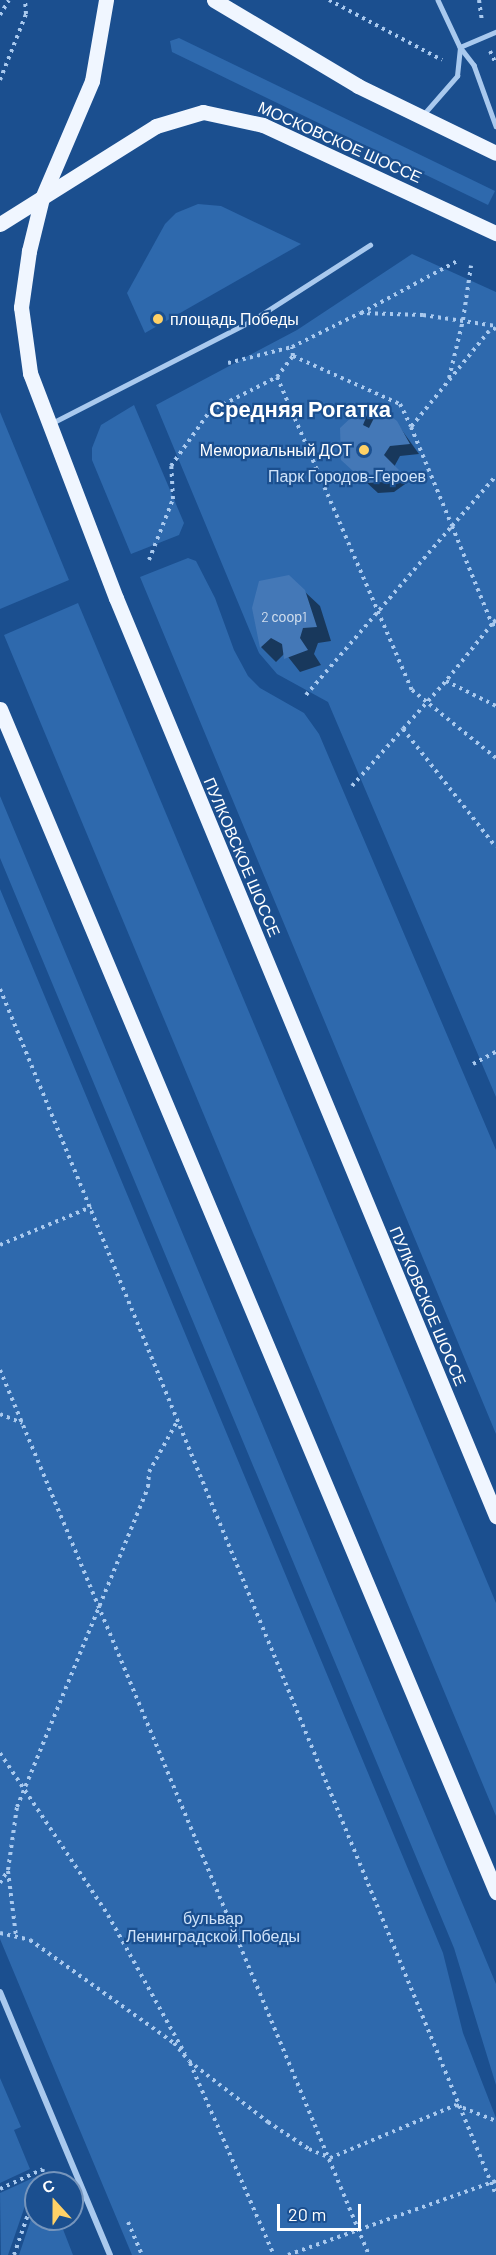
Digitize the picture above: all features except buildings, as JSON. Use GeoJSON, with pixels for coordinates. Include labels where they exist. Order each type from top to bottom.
{"type":"FeatureCollection","features":[{"type":"Feature","properties":{"kind":"main road"},"geometry":{"type":"LineString","coordinates":[[0,224],[42,198],[92,81],[106,0]]}},
{"type":"Feature","properties":{"kind":"main road"},"geometry":{"type":"LineString","coordinates":[[214,0],[304,57],[496,153]]}},
{"type":"Feature","properties":{"kind":"main road","name":"МОСКОВСКОЕ ШОССЕ"},"geometry":{"type":"LineString","coordinates":[[42,198],[156,126],[203,112],[263,125],[496,233]]}},
{"type":"Feature","properties":{"kind":"main road","name":"ПУЛКОВСКОЕ ШОССЕ"},"geometry":{"type":"LineString","coordinates":[[42,198],[21,307],[30,373],[116,598],[496,1516]]}},
{"type":"Feature","properties":{"kind":"main road"},"geometry":{"type":"LineString","coordinates":[[0,709],[496,1892]]}},
{"type":"Feature","properties":{"kind":"street"},"geometry":{"type":"LineString","coordinates":[[0,1992],[110,2255]]}},
{"type":"Feature","properties":{"kind":"lane"},"geometry":{"type":"LineString","coordinates":[[438,0],[460,47],[474,65],[496,126]]}},
{"type":"Feature","properties":{"kind":"lane"},"geometry":{"type":"LineString","coordinates":[[460,47],[496,32]]}},
{"type":"Feature","properties":{"kind":"lane"},"geometry":{"type":"LineString","coordinates":[[421,117],[457,75],[460,47]]}},
{"type":"Feature","properties":{"kind":"lane"},"geometry":{"type":"LineString","coordinates":[[50,424],[253,320],[370,245]]}},
{"type":"Feature","properties":{"kind":"path"},"geometry":{"type":"LineString","coordinates":[[0,15],[9,0]]}},
{"type":"Feature","properties":{"kind":"path"},"geometry":{"type":"LineString","coordinates":[[0,80],[26,14],[25,0]]}},
{"type":"Feature","properties":{"kind":"path"},"geometry":{"type":"LineString","coordinates":[[330,0],[435,59],[448,62]]}},
{"type":"Feature","properties":{"kind":"path"},"geometry":{"type":"LineString","coordinates":[[496,58],[496,64]]}},
{"type":"Feature","properties":{"kind":"path"},"geometry":{"type":"LineString","coordinates":[[228,363],[292,347],[459,260]]}},
{"type":"Feature","properties":{"kind":"path"},"geometry":{"type":"LineString","coordinates":[[448,382],[463,320],[471,266]]}},
{"type":"Feature","properties":{"kind":"path"},"geometry":{"type":"LineString","coordinates":[[360,313],[463,320],[496,327]]}},
{"type":"Feature","properties":{"kind":"path"},"geometry":{"type":"LineString","coordinates":[[411,427],[489,331],[496,327]]}},
{"type":"Feature","properties":{"kind":"path"},"geometry":{"type":"LineString","coordinates":[[149,560],[173,498],[171,466],[210,411],[277,377],[293,356],[292,347]]}},
{"type":"Feature","properties":{"kind":"path"},"geometry":{"type":"LineString","coordinates":[[293,356],[400,404],[494,625]]}},
{"type":"Feature","properties":{"kind":"path"},"geometry":{"type":"LineString","coordinates":[[277,377],[412,690],[496,758]]}},
{"type":"Feature","properties":{"kind":"path"},"geometry":{"type":"LineString","coordinates":[[306,695],[496,476]]}},
{"type":"Feature","properties":{"kind":"path"},"geometry":{"type":"LineString","coordinates":[[352,786],[427,703],[496,620]]}},
{"type":"Feature","properties":{"kind":"path"},"geometry":{"type":"LineString","coordinates":[[446,681],[496,706]]}},
{"type":"Feature","properties":{"kind":"path"},"geometry":{"type":"LineString","coordinates":[[403,729],[496,847]]}},
{"type":"Feature","properties":{"kind":"path"},"geometry":{"type":"LineString","coordinates":[[0,989],[456,2105],[496,2195]]}},
{"type":"Feature","properties":{"kind":"path"},"geometry":{"type":"LineString","coordinates":[[473,1064],[496,1052]]}},
{"type":"Feature","properties":{"kind":"path"},"geometry":{"type":"LineString","coordinates":[[0,1245],[91,1207]]}},
{"type":"Feature","properties":{"kind":"path"},"geometry":{"type":"LineString","coordinates":[[0,1370],[369,2255]]}},
{"type":"Feature","properties":{"kind":"path"},"geometry":{"type":"LineString","coordinates":[[0,1414],[22,1424]]}},
{"type":"Feature","properties":{"kind":"path"},"geometry":{"type":"LineString","coordinates":[[16,1936],[8,1870],[17,1807],[148,1487],[149,1472],[178,1420]]}},
{"type":"Feature","properties":{"kind":"path"},"geometry":{"type":"LineString","coordinates":[[0,1753],[108,1915],[189,2061],[274,2255]]}},
{"type":"Feature","properties":{"kind":"path"},"geometry":{"type":"LineString","coordinates":[[0,1883],[8,1870]]}},
{"type":"Feature","properties":{"kind":"path"},"geometry":{"type":"LineString","coordinates":[[0,1933],[30,1940],[174,2043],[189,2061],[268,2122],[309,2150],[330,2158],[456,2105],[496,2121]]}},
{"type":"Feature","properties":{"kind":"path"},"geometry":{"type":"LineString","coordinates":[[0,2189],[24,2178]]}},
{"type":"Feature","properties":{"kind":"path"},"geometry":{"type":"LineString","coordinates":[[288,2255],[492,2185],[496,2181]]}},
{"type":"Feature","properties":{"kind":"path"},"geometry":{"type":"LineString","coordinates":[[128,2222],[142,2255]]}},
{"type":"Feature","properties":{"kind":"path"},"geometry":{"type":"LineString","coordinates":[[14,2255],[24,2226]]}},
{"type":"Feature","properties":{"kind":"green space"},"geometry":{"type":"Polygon","coordinates":[[[179,38],[495,191],[488,205],[172,52],[170,41],[179,38]]]}},
{"type":"Feature","properties":{"kind":"green space"},"geometry":{"type":"Polygon","coordinates":[[[198,204],[221,206],[301,244],[145,333],[127,293],[165,224],[176,213],[198,204]]]}},
{"type":"Feature","properties":{"kind":"green space","name":"Парк Городов-Героев"},"geometry":{"type":"Polygon","coordinates":[[[412,254],[496,292],[496,1097],[328,702],[277,674],[259,653],[156,405],[297,330],[412,254]]]}},
{"type":"Feature","properties":{"kind":"green space"},"geometry":{"type":"Polygon","coordinates":[[[134,405],[184,523],[179,535],[131,554],[92,460],[92,448],[101,425],[134,405]]]}},
{"type":"Feature","properties":{"kind":"green space"},"geometry":{"type":"Polygon","coordinates":[[[0,412],[69,580],[0,609],[0,412]]]}},
{"type":"Feature","properties":{"kind":"green space"},"geometry":{"type":"Polygon","coordinates":[[[188,558],[196,561],[215,598],[234,650],[248,676],[260,688],[304,713],[319,734],[496,1150],[496,1434],[140,577],[188,558]]]}},
{"type":"Feature","properties":{"kind":"green space"},"geometry":{"type":"Polygon","coordinates":[[[78,603],[496,1603],[496,1816],[4,635],[78,603]]]}},
{"type":"Feature","properties":{"kind":"green space"},"geometry":{"type":"Polygon","coordinates":[[[0,796],[496,1984],[496,2085],[454,1948],[0,858],[0,796]]]}},
{"type":"Feature","properties":{"kind":"green space","name":"бульвар Ленинградской Победы"},"geometry":{"type":"Polygon","coordinates":[[[0,889],[443,1953],[463,2033],[496,2118],[496,2255],[132,2255],[0,1939],[0,889]]]}},
{"type":"Feature","properties":{"kind":"green space"},"geometry":{"type":"Polygon","coordinates":[[[0,2078],[21,2127],[14,2130],[30,2169],[0,2183],[0,2078]]]}},
{"type":"Feature","properties":{"kind":"green space"},"geometry":{"type":"Polygon","coordinates":[[[24,2182],[24,2209],[8,2255],[1,2255],[0,2193],[24,2182]]]}},
{"type":"Feature","properties":{"kind":"green space"},"geometry":{"type":"Polygon","coordinates":[[[27,2231],[64,2231],[73,2255],[19,2255],[27,2231]]]}},
{"type":"Feature","properties":{"kind":"place","name":"площадь Победы"},"geometry":{"type":"Point","coordinates":[158,319]}},
{"type":"Feature","properties":{"kind":"place","name":"Мемориальный ДОТ"},"geometry":{"type":"Point","coordinates":[364,450]}},
{"type":"Feature","properties":{"kind":"district","name":"Средняя Рогатка"},"geometry":{"type":"Point","coordinates":[300,409]}}]}
